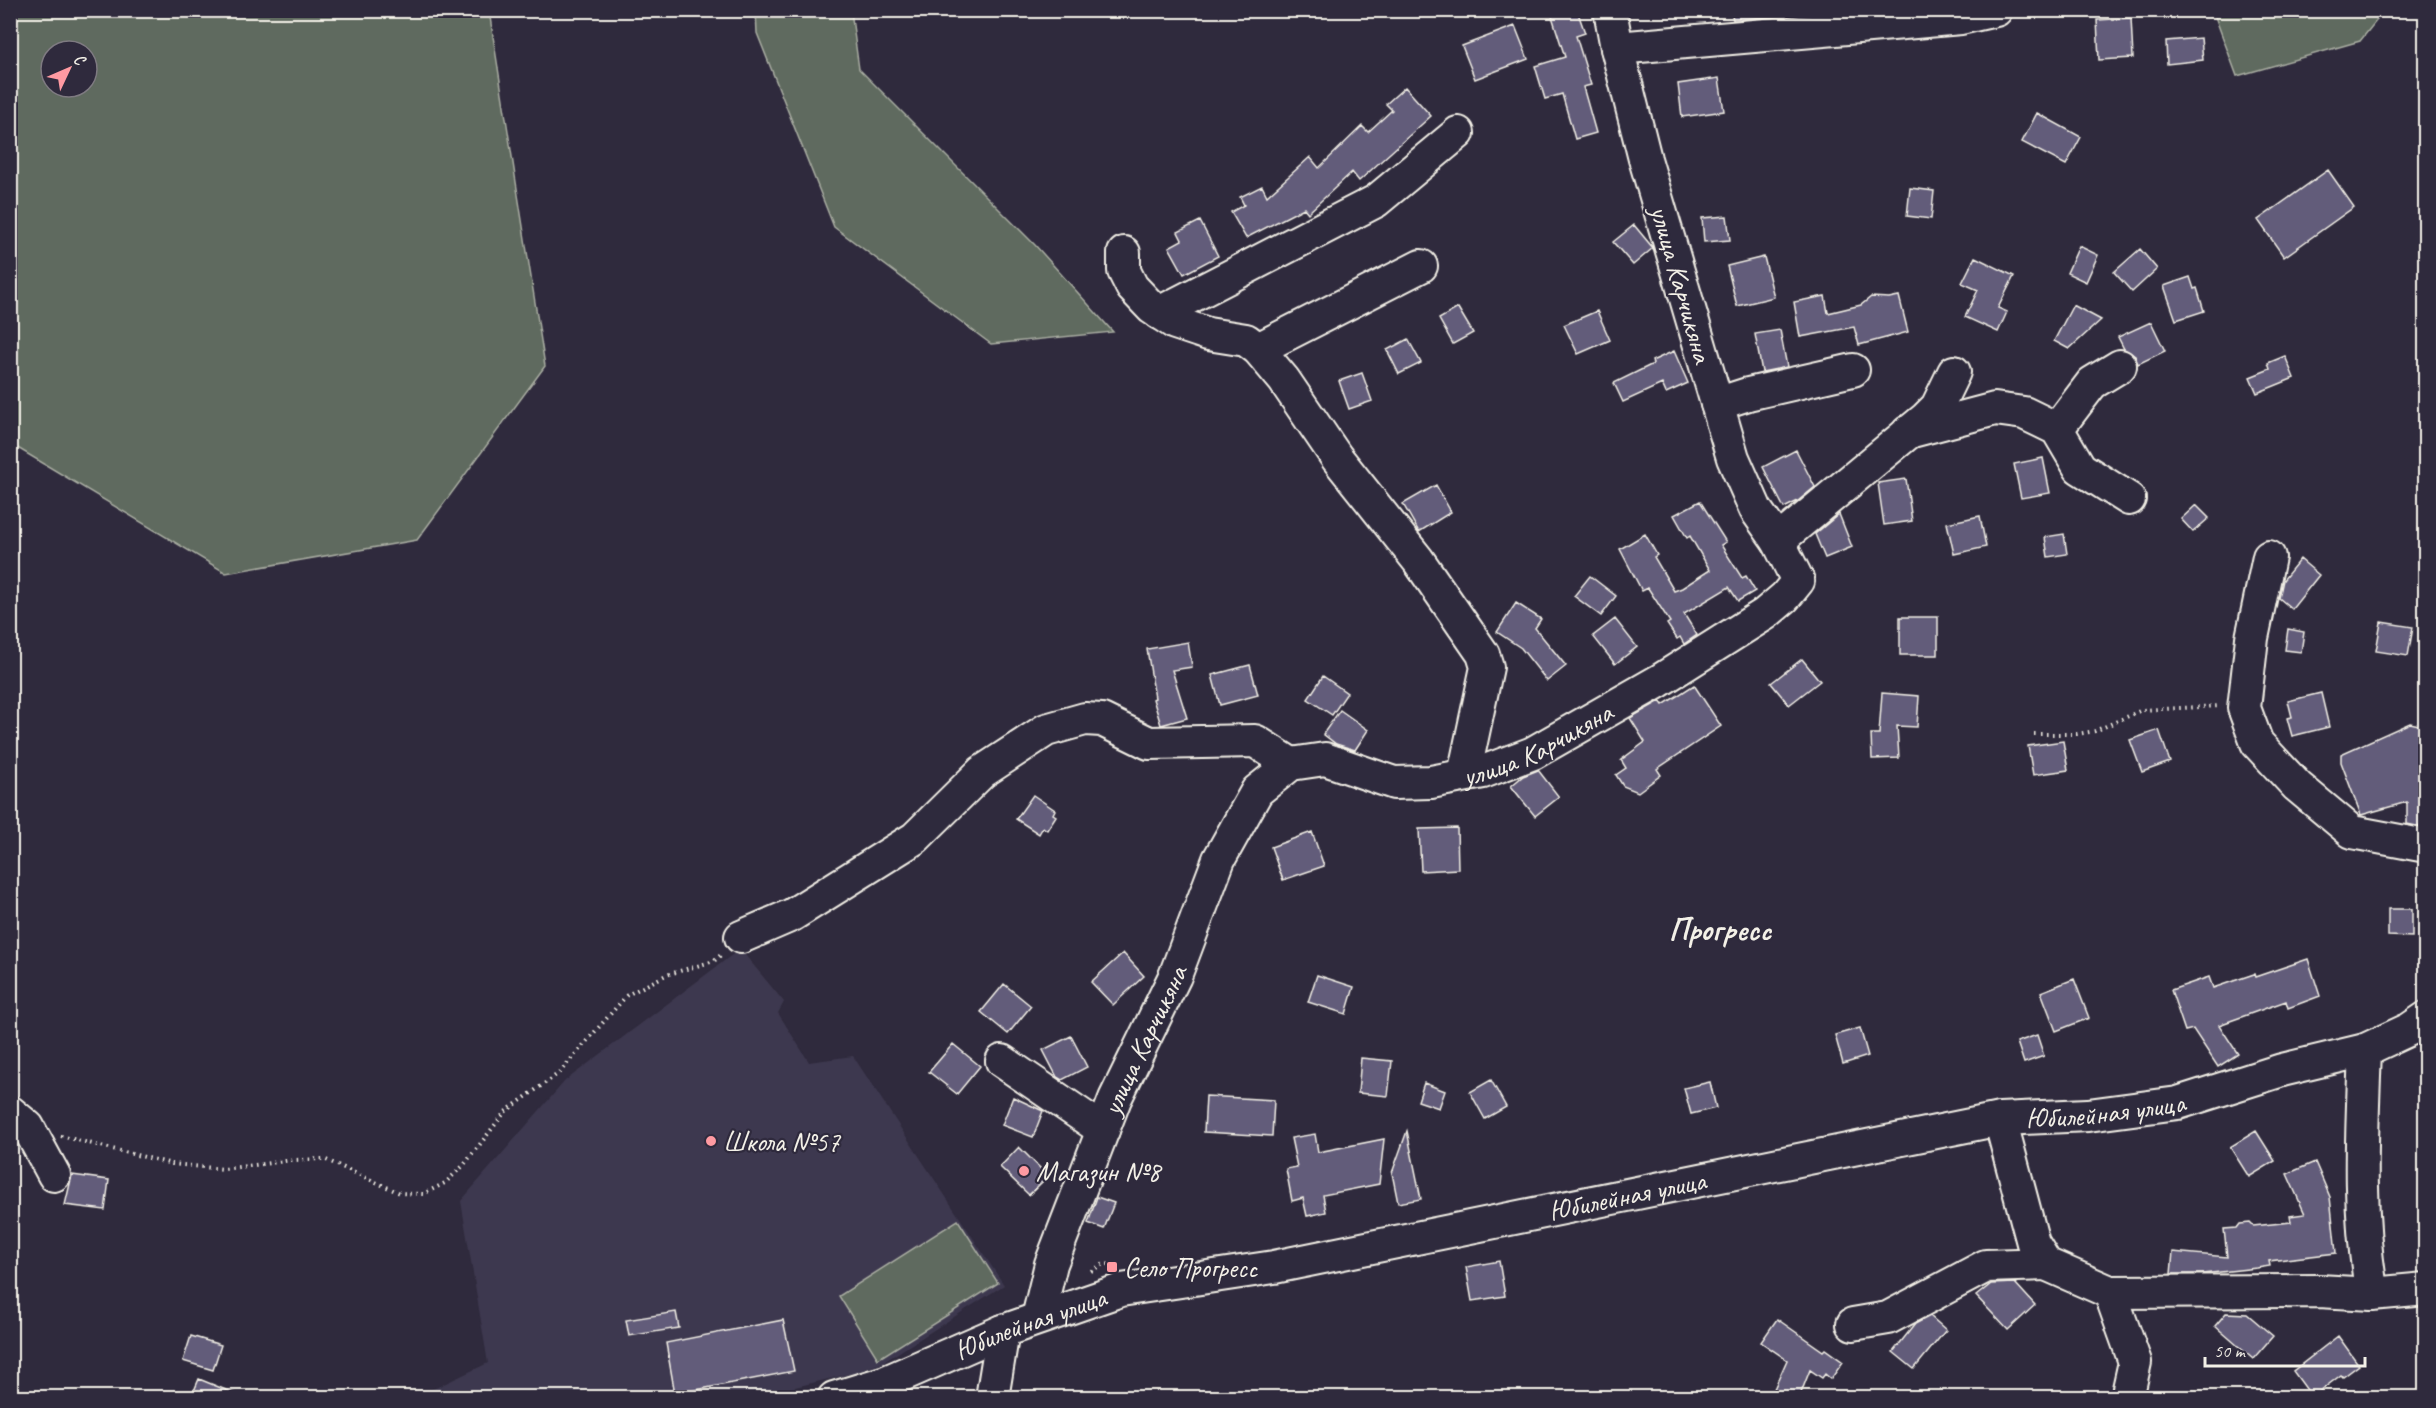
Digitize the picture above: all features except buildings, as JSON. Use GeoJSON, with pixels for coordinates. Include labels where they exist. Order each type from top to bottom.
{"type":"FeatureCollection","features":[{"type":"Feature","properties":{"kind":"street","name":"улица Карчикяна"},"geometry":{"type":"LineString","coordinates":[[1038,1318],[1051,1264],[1102,1130],[1175,976],[1219,859],[1257,791],[1291,764],[1325,759],[1394,783],[1431,782],[1483,772],[1533,753],[1659,681],[1765,614],[1785,597],[1798,581],[1778,541],[1756,510],[1733,458],[1645,159],[1617,48],[1610,10]]}},
{"type":"Feature","properties":{"kind":"street"},"geometry":{"type":"LineString","coordinates":[[1617,48],[1961,18],[1996,10]]}},
{"type":"Feature","properties":{"kind":"street"},"geometry":{"type":"LineString","coordinates":[[1159,313],[1376,201],[1458,133]]}},
{"type":"Feature","properties":{"kind":"street"},"geometry":{"type":"LineString","coordinates":[[1124,253],[1124,271],[1132,287],[1159,313],[1174,323],[1208,334],[1246,340],[1258,349],[1284,380],[1337,458],[1418,560],[1483,654],[1487,667],[1464,775]]}},
{"type":"Feature","properties":{"kind":"street"},"geometry":{"type":"LineString","coordinates":[[1258,349],[1421,267]]}},
{"type":"Feature","properties":{"kind":"street"},"geometry":{"type":"LineString","coordinates":[[2057,429],[2092,383],[2120,366]]}},
{"type":"Feature","properties":{"kind":"street"},"geometry":{"type":"LineString","coordinates":[[1717,404],[1749,394],[1853,370]]}},
{"type":"Feature","properties":{"kind":"street"},"geometry":{"type":"LineString","coordinates":[[1778,541],[1937,407],[1954,372]]}},
{"type":"Feature","properties":{"kind":"street"},"geometry":{"type":"LineString","coordinates":[[1908,432],[1995,409],[2024,413],[2057,429],[2080,468],[2129,499]]}},
{"type":"Feature","properties":{"kind":"street"},"geometry":{"type":"LineString","coordinates":[[2269,557],[2252,638],[2244,708],[2257,743],[2297,786],[2352,832],[2426,846]]}},
{"type":"Feature","properties":{"kind":"street"},"geometry":{"type":"LineString","coordinates":[[741,937],[792,915],[915,838],[982,772],[1046,730],[1085,719],[1102,720],[1149,743],[1255,741],[1291,764]]}},
{"type":"Feature","properties":{"kind":"street","name":"Юбилейная улица"},"geometry":{"type":"LineString","coordinates":[[834,1398],[886,1382],[1003,1331],[1121,1290],[1274,1267],[2000,1119],[2088,1115],[2178,1103],[2282,1070],[2365,1050],[2410,1029],[2426,1018]]}},
{"type":"Feature","properties":{"kind":"street"},"geometry":{"type":"LineString","coordinates":[[2365,1050],[2360,1161],[2364,1250],[2372,1294]]}},
{"type":"Feature","properties":{"kind":"street"},"geometry":{"type":"LineString","coordinates":[[1002,1061],[1102,1130]]}},
{"type":"Feature","properties":{"kind":"street"},"geometry":{"type":"LineString","coordinates":[[2000,1119],[2033,1243],[2046,1264]]}},
{"type":"Feature","properties":{"kind":"street"},"geometry":{"type":"LineString","coordinates":[[20,1120],[54,1175]]}},
{"type":"Feature","properties":{"kind":"street"},"geometry":{"type":"LineString","coordinates":[[1853,1324],[1887,1318],[1986,1266],[2046,1264],[2110,1292],[2319,1291],[2372,1294],[2426,1289]]}},
{"type":"Feature","properties":{"kind":"street"},"geometry":{"type":"LineString","coordinates":[[2110,1292],[2135,1362],[2127,1398]]}},
{"type":"Feature","properties":{"kind":"street"},"geometry":{"type":"LineString","coordinates":[[992,1398],[1003,1331]]}},
{"type":"Feature","properties":{"kind":"path"},"geometry":{"type":"LineString","coordinates":[[2034,734],[2077,734],[2095,731],[2142,710],[2216,706],[2244,708]]}},
{"type":"Feature","properties":{"kind":"path"},"geometry":{"type":"LineString","coordinates":[[20,1120],[172,1164],[224,1169],[293,1160],[324,1159],[400,1194],[423,1194],[445,1184],[463,1166],[505,1112],[559,1073],[627,995],[666,975],[714,962],[741,937]]}},
{"type":"Feature","properties":{"kind":"shaded area","name":"Школа №57"},"geometry":{"type":"Polygon","coordinates":[[[740,949],[784,1002],[778,1013],[809,1062],[853,1056],[1004,1285],[882,1363],[854,1373],[753,1397],[425,1398],[425,1393],[488,1363],[461,1201],[565,1081],[740,949]]]}},
{"type":"Feature","properties":{"kind":"green space"},"geometry":{"type":"Polygon","coordinates":[[[2213,10],[2384,11],[2360,41],[2237,76],[2213,10]]]}},
{"type":"Feature","properties":{"kind":"green space"},"geometry":{"type":"Polygon","coordinates":[[[10,11],[489,11],[545,366],[417,540],[226,573],[11,444],[10,11]]]}},
{"type":"Feature","properties":{"kind":"green space"},"geometry":{"type":"Polygon","coordinates":[[[756,11],[851,11],[859,69],[1035,245],[1113,332],[991,344],[834,227],[757,33],[756,11]]]}},
{"type":"Feature","properties":{"kind":"green space"},"geometry":{"type":"Polygon","coordinates":[[[958,1220],[998,1283],[878,1359],[839,1296],[958,1220]]]}},
{"type":"Feature","properties":{"kind":"place","name":"Школа №57"},"geometry":{"type":"Point","coordinates":[711,1141]}},
{"type":"Feature","properties":{"kind":"place","name":"Магазин №8"},"geometry":{"type":"Point","coordinates":[1024,1171]}},
{"type":"Feature","properties":{"kind":"place","name":"Село Прогресс"},"geometry":{"type":"Point","coordinates":[1112,1267]}},
{"type":"Feature","properties":{"kind":"district","name":"Прогресс"},"geometry":{"type":"Point","coordinates":[1720,929]}}]}
